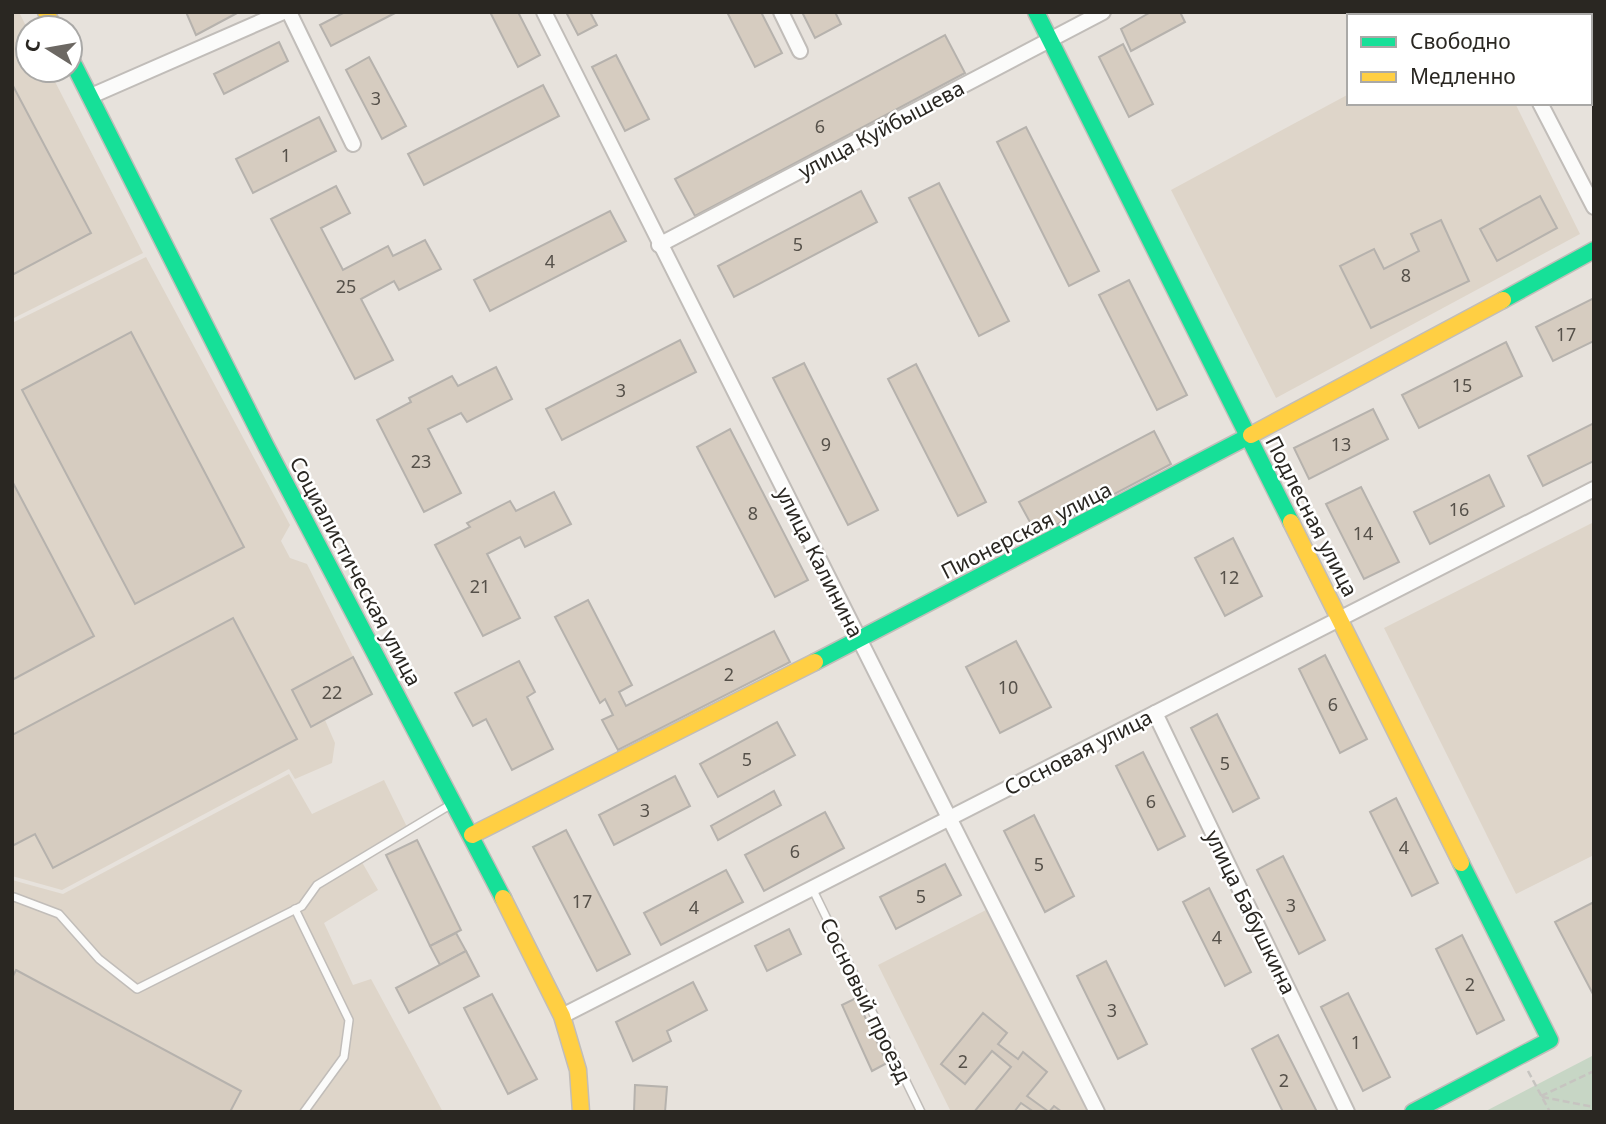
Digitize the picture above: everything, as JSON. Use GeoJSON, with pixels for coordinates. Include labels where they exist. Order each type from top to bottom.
{"type":"FeatureCollection","features":[{"type":"Feature","properties":{"kind":"street"},"geometry":{"type":"LineString","coordinates":[[91,96],[283,12]]}},
{"type":"Feature","properties":{"kind":"street"},"geometry":{"type":"LineString","coordinates":[[289,12],[353,144]]}},
{"type":"Feature","properties":{"kind":"street","name":"улица Калинина"},"geometry":{"type":"LineString","coordinates":[[544,12],[1097,1112]]}},
{"type":"Feature","properties":{"kind":"street"},"geometry":{"type":"LineString","coordinates":[[780,12],[800,51]]}},
{"type":"Feature","properties":{"kind":"street","name":"Подлесная улица"},"geometry":{"type":"LineString","coordinates":[[1036,12],[1550,1040],[1520,1056]]}},
{"type":"Feature","properties":{"kind":"street","name":"улица Куйбышева"},"geometry":{"type":"LineString","coordinates":[[659,245],[1103,12]]}},
{"type":"Feature","properties":{"kind":"street","name":"Социалистическая улица"},"geometry":{"type":"LineString","coordinates":[[84,83],[265,446],[455,802],[562,1016],[578,1070],[581,1112]]}},
{"type":"Feature","properties":{"kind":"street"},"geometry":{"type":"LineString","coordinates":[[1541,105],[1594,207]]}},
{"type":"Feature","properties":{"kind":"street","name":"Пионерская улица"},"geometry":{"type":"LineString","coordinates":[[472,835],[859,640],[1250,438],[1594,250]]}},
{"type":"Feature","properties":{"kind":"street","name":"Сосновая улица"},"geometry":{"type":"LineString","coordinates":[[562,1016],[1594,489]]}},
{"type":"Feature","properties":{"kind":"street","name":"улица Бабушкина"},"geometry":{"type":"LineString","coordinates":[[1155,713],[1347,1112]]}},
{"type":"Feature","properties":{"kind":"street"},"geometry":{"type":"LineString","coordinates":[[1413,1112],[1520,1056]]}},
{"type":"Feature","properties":{"kind":"lane"},"geometry":{"type":"LineString","coordinates":[[14,897],[59,914],[99,960],[137,989],[302,906],[317,885],[455,802]]}},
{"type":"Feature","properties":{"kind":"lane","name":"Сосновый проезд"},"geometry":{"type":"LineString","coordinates":[[812,888],[920,1112]]}},
{"type":"Feature","properties":{"kind":"lane"},"geometry":{"type":"LineString","coordinates":[[295,909],[349,1020],[344,1058],[303,1112]]}},
{"type":"Feature","properties":{"kind":"path"},"geometry":{"type":"LineString","coordinates":[[1520,1056],[1550,1112]]}},
{"type":"Feature","properties":{"kind":"path"},"geometry":{"type":"LineString","coordinates":[[1542,1096],[1594,1071]]}},
{"type":"Feature","properties":{"kind":"path"},"geometry":{"type":"LineString","coordinates":[[1542,1096],[1594,1107]]}},
{"type":"Feature","properties":{"kind":"shaded area"},"geometry":{"type":"Polygon","coordinates":[[[12,12],[19,12],[20,14],[14,14],[14,84],[56,84],[143,253],[12,319],[12,12]]]}},
{"type":"Feature","properties":{"kind":"shaded area"},"geometry":{"type":"Polygon","coordinates":[[[1347,95],[1347,105],[1516,105],[1580,234],[1276,398],[1171,190],[1347,95]]]}},
{"type":"Feature","properties":{"kind":"shaded area"},"geometry":{"type":"Polygon","coordinates":[[[146,257],[290,525],[281,541],[290,558],[307,564],[372,694],[325,720],[335,743],[332,763],[295,779],[289,769],[62,890],[12,876],[12,323],[146,257]]]}},
{"type":"Feature","properties":{"kind":"shaded area"},"geometry":{"type":"Polygon","coordinates":[[[1594,522],[1594,855],[1516,894],[1384,628],[1594,522]]]}},
{"type":"Feature","properties":{"kind":"shaded area"},"geometry":{"type":"Polygon","coordinates":[[[289,774],[312,814],[384,780],[408,829],[359,857],[378,890],[324,923],[353,985],[371,979],[443,1112],[12,1112],[12,880],[63,894],[289,774]]]}},
{"type":"Feature","properties":{"kind":"shaded area"},"geometry":{"type":"Polygon","coordinates":[[[988,909],[1089,1112],[951,1112],[878,965],[988,909]]]}},
{"type":"Feature","properties":{"kind":"green space"},"geometry":{"type":"Polygon","coordinates":[[[1594,1055],[1594,1112],[1484,1112],[1594,1055]]]}},
{"type":"Feature","properties":{"kind":"building"},"geometry":{"type":"Polygon","coordinates":[[[186,12],[239,12],[196,35],[186,12]]]}},
{"type":"Feature","properties":{"kind":"building"},"geometry":{"type":"Polygon","coordinates":[[[345,12],[397,12],[331,46],[320,25],[345,12]]]}},
{"type":"Feature","properties":{"kind":"building"},"geometry":{"type":"Polygon","coordinates":[[[490,12],[518,12],[540,55],[518,67],[490,12]]]}},
{"type":"Feature","properties":{"kind":"building"},"geometry":{"type":"Polygon","coordinates":[[[566,12],[590,12],[597,25],[578,35],[566,12]]]}},
{"type":"Feature","properties":{"kind":"building"},"geometry":{"type":"Polygon","coordinates":[[[727,12],[761,12],[782,53],[755,67],[727,12]]]}},
{"type":"Feature","properties":{"kind":"building"},"geometry":{"type":"Polygon","coordinates":[[[802,12],[835,12],[841,24],[815,38],[802,12]]]}},
{"type":"Feature","properties":{"kind":"building"},"geometry":{"type":"Polygon","coordinates":[[[1151,12],[1180,12],[1185,22],[1131,51],[1121,29],[1151,12]]]}},
{"type":"Feature","properties":{"kind":"building"},"geometry":{"type":"Polygon","coordinates":[[[1561,12],[1594,12],[1594,22],[1592,23],[1592,14],[1561,12]]]}},
{"type":"Feature","properties":{"kind":"building"},"geometry":{"type":"Polygon","coordinates":[[[945,35],[965,73],[695,216],[675,179],[945,35]]]}},
{"type":"Feature","properties":{"kind":"building"},"geometry":{"type":"Polygon","coordinates":[[[279,42],[288,61],[224,94],[214,74],[279,42]]]}},
{"type":"Feature","properties":{"kind":"building"},"geometry":{"type":"Polygon","coordinates":[[[1123,44],[1153,104],[1129,117],[1099,57],[1123,44]]]}},
{"type":"Feature","properties":{"kind":"building"},"geometry":{"type":"Polygon","coordinates":[[[616,55],[649,119],[625,131],[592,67],[616,55]]]}},
{"type":"Feature","properties":{"kind":"building"},"geometry":{"type":"Polygon","coordinates":[[[369,57],[406,126],[382,139],[346,70],[369,57]]]}},
{"type":"Feature","properties":{"kind":"building"},"geometry":{"type":"Polygon","coordinates":[[[12,84],[91,233],[12,275],[12,84]]]}},
{"type":"Feature","properties":{"kind":"building"},"geometry":{"type":"Polygon","coordinates":[[[543,85],[559,116],[424,185],[408,154],[543,85]]]}},
{"type":"Feature","properties":{"kind":"building"},"geometry":{"type":"Polygon","coordinates":[[[319,117],[336,151],[253,193],[236,159],[319,117]]]}},
{"type":"Feature","properties":{"kind":"building"},"geometry":{"type":"Polygon","coordinates":[[[1026,127],[1099,271],[1069,286],[997,142],[1026,127]]]}},
{"type":"Feature","properties":{"kind":"building"},"geometry":{"type":"Polygon","coordinates":[[[939,183],[1009,321],[979,336],[909,198],[939,183]]]}},
{"type":"Feature","properties":{"kind":"building"},"geometry":{"type":"Polygon","coordinates":[[[336,186],[350,213],[321,228],[343,270],[388,246],[393,256],[425,240],[441,269],[399,290],[394,281],[361,299],[393,360],[355,379],[271,219],[336,186]]]}},
{"type":"Feature","properties":{"kind":"building"},"geometry":{"type":"Polygon","coordinates":[[[861,191],[877,222],[734,297],[718,266],[861,191]]]}},
{"type":"Feature","properties":{"kind":"building"},"geometry":{"type":"Polygon","coordinates":[[[1540,196],[1557,228],[1497,261],[1480,229],[1540,196]]]}},
{"type":"Feature","properties":{"kind":"building"},"geometry":{"type":"Polygon","coordinates":[[[610,211],[626,241],[490,311],[474,280],[610,211]]]}},
{"type":"Feature","properties":{"kind":"building"},"geometry":{"type":"Polygon","coordinates":[[[1441,220],[1469,281],[1371,328],[1340,266],[1374,249],[1384,269],[1419,251],[1411,234],[1441,220]]]}},
{"type":"Feature","properties":{"kind":"building"},"geometry":{"type":"Polygon","coordinates":[[[1129,280],[1187,395],[1157,410],[1099,295],[1129,280]]]}},
{"type":"Feature","properties":{"kind":"building"},"geometry":{"type":"Polygon","coordinates":[[[1594,298],[1594,341],[1553,361],[1536,327],[1594,298]]]}},
{"type":"Feature","properties":{"kind":"building"},"geometry":{"type":"Polygon","coordinates":[[[131,332],[244,547],[135,604],[22,390],[131,332]]]}},
{"type":"Feature","properties":{"kind":"building"},"geometry":{"type":"Polygon","coordinates":[[[680,340],[696,372],[562,440],[546,409],[680,340]]]}},
{"type":"Feature","properties":{"kind":"building"},"geometry":{"type":"Polygon","coordinates":[[[1506,342],[1522,376],[1419,428],[1402,395],[1506,342]]]}},
{"type":"Feature","properties":{"kind":"building"},"geometry":{"type":"Polygon","coordinates":[[[804,363],[878,510],[848,525],[773,378],[804,363]]]}},
{"type":"Feature","properties":{"kind":"building"},"geometry":{"type":"Polygon","coordinates":[[[916,364],[986,502],[958,516],[888,379],[916,364]]]}},
{"type":"Feature","properties":{"kind":"building"},"geometry":{"type":"Polygon","coordinates":[[[496,367],[512,399],[467,422],[461,413],[428,429],[461,493],[424,512],[377,420],[411,402],[409,398],[452,376],[458,386],[496,367]]]}},
{"type":"Feature","properties":{"kind":"building"},"geometry":{"type":"Polygon","coordinates":[[[1373,409],[1388,439],[1309,479],[1294,448],[1373,409]]]}},
{"type":"Feature","properties":{"kind":"building"},"geometry":{"type":"Polygon","coordinates":[[[1594,423],[1594,461],[1543,486],[1528,456],[1594,423]]]}},
{"type":"Feature","properties":{"kind":"building"},"geometry":{"type":"Polygon","coordinates":[[[730,429],[808,580],[775,597],[697,447],[730,429]]]}},
{"type":"Feature","properties":{"kind":"building"},"geometry":{"type":"Polygon","coordinates":[[[1154,431],[1171,464],[1037,535],[1019,502],[1154,431]]]}},
{"type":"Feature","properties":{"kind":"building"},"geometry":{"type":"Polygon","coordinates":[[[1489,475],[1504,506],[1430,544],[1414,512],[1489,475]]]}},
{"type":"Feature","properties":{"kind":"building"},"geometry":{"type":"Polygon","coordinates":[[[12,481],[94,636],[12,680],[12,481]]]}},
{"type":"Feature","properties":{"kind":"building"},"geometry":{"type":"Polygon","coordinates":[[[1361,487],[1399,562],[1364,579],[1326,504],[1361,487]]]}},
{"type":"Feature","properties":{"kind":"building"},"geometry":{"type":"Polygon","coordinates":[[[554,492],[571,524],[525,547],[520,537],[487,554],[520,618],[483,636],[435,545],[470,527],[467,523],[510,501],[516,511],[554,492]]]}},
{"type":"Feature","properties":{"kind":"building"},"geometry":{"type":"Polygon","coordinates":[[[1233,538],[1262,596],[1225,616],[1195,558],[1233,538]]]}},
{"type":"Feature","properties":{"kind":"building"},"geometry":{"type":"Polygon","coordinates":[[[588,600],[632,685],[619,692],[626,706],[774,631],[790,662],[618,750],[602,720],[613,715],[605,699],[600,703],[555,617],[588,600]]]}},
{"type":"Feature","properties":{"kind":"building"},"geometry":{"type":"Polygon","coordinates":[[[233,618],[297,739],[53,868],[35,834],[12,846],[12,735],[233,618]]]}},
{"type":"Feature","properties":{"kind":"building"},"geometry":{"type":"Polygon","coordinates":[[[1016,641],[1051,707],[1000,733],[966,667],[1016,641]]]}},
{"type":"Feature","properties":{"kind":"building"},"geometry":{"type":"Polygon","coordinates":[[[1325,655],[1367,739],[1340,753],[1299,669],[1325,655]]]}},
{"type":"Feature","properties":{"kind":"building"},"geometry":{"type":"Polygon","coordinates":[[[353,657],[372,694],[311,727],[292,690],[353,657]]]}},
{"type":"Feature","properties":{"kind":"building"},"geometry":{"type":"Polygon","coordinates":[[[519,661],[535,692],[527,697],[553,749],[512,770],[486,719],[473,726],[455,693],[519,661]]]}},
{"type":"Feature","properties":{"kind":"building"},"geometry":{"type":"Polygon","coordinates":[[[1217,714],[1259,798],[1233,812],[1191,728],[1217,714]]]}},
{"type":"Feature","properties":{"kind":"building"},"geometry":{"type":"Polygon","coordinates":[[[777,722],[795,755],[718,797],[700,764],[777,722]]]}},
{"type":"Feature","properties":{"kind":"building"},"geometry":{"type":"Polygon","coordinates":[[[1143,752],[1185,836],[1158,850],[1116,766],[1143,752]]]}},
{"type":"Feature","properties":{"kind":"building"},"geometry":{"type":"Polygon","coordinates":[[[675,776],[690,806],[614,845],[599,815],[675,776]]]}},
{"type":"Feature","properties":{"kind":"building"},"geometry":{"type":"Polygon","coordinates":[[[774,791],[781,805],[718,840],[711,826],[774,791]]]}},
{"type":"Feature","properties":{"kind":"building"},"geometry":{"type":"Polygon","coordinates":[[[1396,798],[1438,883],[1412,896],[1370,812],[1396,798]]]}},
{"type":"Feature","properties":{"kind":"building"},"geometry":{"type":"Polygon","coordinates":[[[825,812],[844,848],[764,891],[745,855],[825,812]]]}},
{"type":"Feature","properties":{"kind":"building"},"geometry":{"type":"Polygon","coordinates":[[[1034,815],[1074,896],[1045,912],[1004,831],[1034,815]]]}},
{"type":"Feature","properties":{"kind":"building"},"geometry":{"type":"Polygon","coordinates":[[[566,830],[630,954],[597,971],[533,847],[566,830]]]}},
{"type":"Feature","properties":{"kind":"building"},"geometry":{"type":"Polygon","coordinates":[[[417,840],[461,930],[430,946],[386,855],[417,840]]]}},
{"type":"Feature","properties":{"kind":"building"},"geometry":{"type":"Polygon","coordinates":[[[1283,856],[1325,940],[1299,954],[1257,870],[1283,856]]]}},
{"type":"Feature","properties":{"kind":"building"},"geometry":{"type":"Polygon","coordinates":[[[945,864],[961,895],[896,929],[880,897],[945,864]]]}},
{"type":"Feature","properties":{"kind":"building"},"geometry":{"type":"Polygon","coordinates":[[[726,870],[743,902],[661,945],[644,913],[726,870]]]}},
{"type":"Feature","properties":{"kind":"building"},"geometry":{"type":"Polygon","coordinates":[[[1209,888],[1251,972],[1225,986],[1183,902],[1209,888]]]}},
{"type":"Feature","properties":{"kind":"building"},"geometry":{"type":"Polygon","coordinates":[[[1594,902],[1594,996],[1555,922],[1594,902]]]}},
{"type":"Feature","properties":{"kind":"building"},"geometry":{"type":"Polygon","coordinates":[[[789,929],[801,954],[767,971],[755,946],[789,929]]]}},
{"type":"Feature","properties":{"kind":"building"},"geometry":{"type":"Polygon","coordinates":[[[456,933],[466,951],[440,965],[430,946],[456,933]]]}},
{"type":"Feature","properties":{"kind":"building"},"geometry":{"type":"Polygon","coordinates":[[[1462,935],[1504,1020],[1477,1034],[1436,949],[1462,935]]]}},
{"type":"Feature","properties":{"kind":"building"},"geometry":{"type":"Polygon","coordinates":[[[466,951],[479,976],[409,1013],[396,988],[466,951]]]}},
{"type":"Feature","properties":{"kind":"building"},"geometry":{"type":"Polygon","coordinates":[[[1106,961],[1147,1044],[1118,1059],[1077,976],[1106,961]]]}},
{"type":"Feature","properties":{"kind":"building"},"geometry":{"type":"Polygon","coordinates":[[[16,970],[241,1091],[230,1112],[12,1112],[12,978],[16,970]]]}},
{"type":"Feature","properties":{"kind":"building"},"geometry":{"type":"Polygon","coordinates":[[[693,982],[707,1010],[667,1031],[671,1041],[633,1061],[616,1022],[693,982]]]}},
{"type":"Feature","properties":{"kind":"building"},"geometry":{"type":"Polygon","coordinates":[[[1348,993],[1390,1077],[1363,1091],[1321,1007],[1348,993]]]}},
{"type":"Feature","properties":{"kind":"building"},"geometry":{"type":"Polygon","coordinates":[[[492,994],[537,1079],[508,1094],[464,1008],[492,994]]]}},
{"type":"Feature","properties":{"kind":"building"},"geometry":{"type":"Polygon","coordinates":[[[856,998],[887,1063],[872,1071],[842,1005],[856,998]]]}},
{"type":"Feature","properties":{"kind":"building"},"geometry":{"type":"Polygon","coordinates":[[[983,1013],[1007,1033],[998,1044],[1018,1059],[1023,1052],[1047,1072],[1027,1096],[1049,1112],[1034,1112],[1021,1103],[1014,1112],[974,1112],[1011,1067],[992,1051],[965,1084],[941,1064],[983,1013]]]}},
{"type":"Feature","properties":{"kind":"building"},"geometry":{"type":"Polygon","coordinates":[[[1278,1035],[1317,1112],[1283,1112],[1252,1049],[1278,1035]]]}},
{"type":"Feature","properties":{"kind":"building"},"geometry":{"type":"Polygon","coordinates":[[[635,1085],[667,1087],[665,1112],[634,1112],[635,1085]]]}},
{"type":"Feature","properties":{"kind":"building"},"geometry":{"type":"Polygon","coordinates":[[[1054,1106],[1062,1112],[1049,1112],[1054,1106]]]}},
{"type":"Feature","properties":{"kind":"traffic: fast"},"geometry":{"type":"LineString","coordinates":[[1036,12],[1291,522]]}},
{"type":"Feature","properties":{"kind":"traffic: fast"},"geometry":{"type":"LineString","coordinates":[[84,84],[266,446],[503,898]]}},
{"type":"Feature","properties":{"kind":"traffic: fast"},"geometry":{"type":"LineString","coordinates":[[1503,300],[1594,250]]}},
{"type":"Feature","properties":{"kind":"traffic: fast"},"geometry":{"type":"LineString","coordinates":[[815,662],[1251,435]]}},
{"type":"Feature","properties":{"kind":"traffic: fast"},"geometry":{"type":"LineString","coordinates":[[1413,1112],[1550,1040],[1461,863]]}},
{"type":"Feature","properties":{"kind":"traffic: slow"},"geometry":{"type":"LineString","coordinates":[[1251,435],[1503,300]]}},
{"type":"Feature","properties":{"kind":"traffic: slow"},"geometry":{"type":"LineString","coordinates":[[1291,522],[1461,863]]}},
{"type":"Feature","properties":{"kind":"traffic: slow"},"geometry":{"type":"LineString","coordinates":[[472,835],[815,662]]}},
{"type":"Feature","properties":{"kind":"traffic: slow"},"geometry":{"type":"LineString","coordinates":[[503,898],[562,1016],[578,1070],[581,1112]]}}]}
